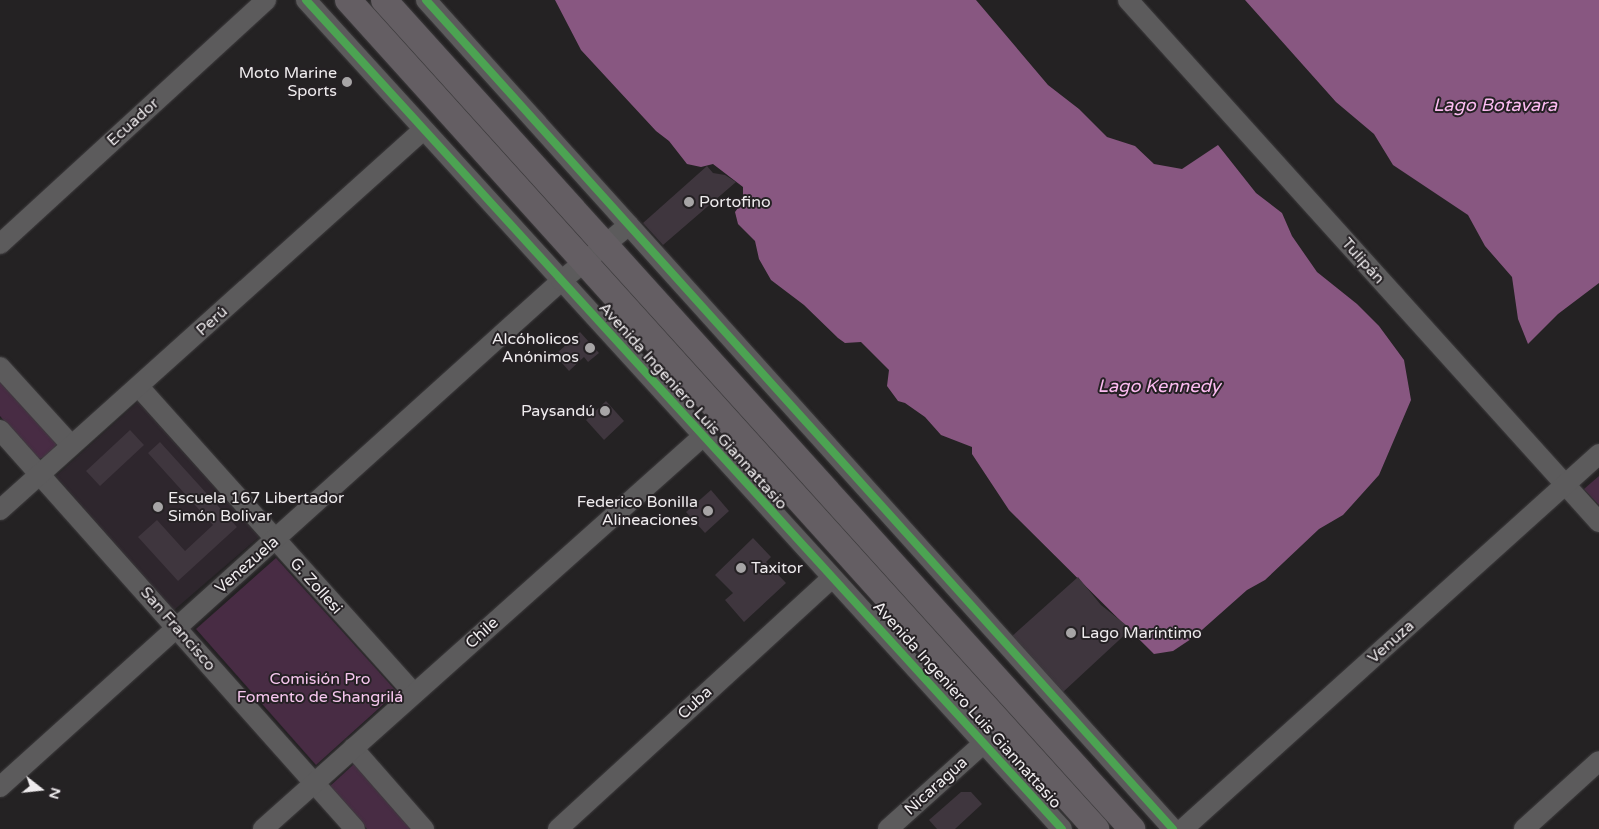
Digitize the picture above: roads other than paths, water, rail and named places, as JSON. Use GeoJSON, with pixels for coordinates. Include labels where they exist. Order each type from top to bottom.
{"type":"FeatureCollection","features":[{"type":"Feature","properties":{"kind":"main road","name":"Avenida Ingeniero Luis Giannattasio"},"geometry":{"type":"LineString","coordinates":[[348,0],[584,264],[1096,829]]}},
{"type":"Feature","properties":{"kind":"main road"},"geometry":{"type":"LineString","coordinates":[[384,0],[1132,829]]}},
{"type":"Feature","properties":{"kind":"street","name":"Ecuador"},"geometry":{"type":"LineString","coordinates":[[0,244],[266,0]]}},
{"type":"Feature","properties":{"kind":"street","name":"Avenida Ingeniero Luis Giannattasio"},"geometry":{"type":"LineString","coordinates":[[306,0],[702,437],[1062,829]]}},
{"type":"Feature","properties":{"kind":"street"},"geometry":{"type":"LineString","coordinates":[[426,0],[1173,829]]}},
{"type":"Feature","properties":{"kind":"street","name":"Tulipán"},"geometry":{"type":"LineString","coordinates":[[1128,0],[1599,522]]}},
{"type":"Feature","properties":{"kind":"street","name":"Perú"},"geometry":{"type":"LineString","coordinates":[[0,510],[423,130]]}},
{"type":"Feature","properties":{"kind":"street","name":"Venezuela"},"geometry":{"type":"LineString","coordinates":[[0,787],[177,626],[275,541],[561,281],[629,225]]}},
{"type":"Feature","properties":{"kind":"street"},"geometry":{"type":"LineString","coordinates":[[0,367],[71,445]]}},
{"type":"Feature","properties":{"kind":"street","name":"G. Zollesi"},"geometry":{"type":"LineString","coordinates":[[139,387],[414,694]]}},
{"type":"Feature","properties":{"kind":"street","name":"San Francisco"},"geometry":{"type":"LineString","coordinates":[[0,430],[177,626],[355,829]]}},
{"type":"Feature","properties":{"kind":"street","name":"Chile"},"geometry":{"type":"LineString","coordinates":[[263,829],[702,437]]}},
{"type":"Feature","properties":{"kind":"street","name":"Venuza"},"geometry":{"type":"LineString","coordinates":[[1182,829],[1599,454]]}},
{"type":"Feature","properties":{"kind":"street","name":"Cuba"},"geometry":{"type":"LineString","coordinates":[[558,829],[832,578]]}},
{"type":"Feature","properties":{"kind":"street","name":"Nicaragua"},"geometry":{"type":"LineString","coordinates":[[888,829],[984,743]]}},
{"type":"Feature","properties":{"kind":"street"},"geometry":{"type":"LineString","coordinates":[[354,748],[424,829]]}},
{"type":"Feature","properties":{"kind":"street"},"geometry":{"type":"LineString","coordinates":[[1524,829],[1599,761]]}},
{"type":"Feature","properties":{"kind":"water","name":"Lago Kennedy"},"geometry":{"type":"Polygon","coordinates":[[[555,0],[976,0],[1048,85],[1079,109],[1107,137],[1135,146],[1154,164],[1182,169],[1218,145],[1256,193],[1282,213],[1292,236],[1317,272],[1357,304],[1379,326],[1404,360],[1411,400],[1379,475],[1343,515],[1319,529],[1265,580],[1247,590],[1194,637],[1173,651],[1154,654],[1009,510],[972,454],[972,447],[941,435],[925,417],[905,403],[898,401],[887,386],[889,370],[861,342],[845,343],[804,305],[771,280],[759,259],[755,241],[738,224],[735,212],[743,201],[743,187],[713,164],[701,167],[687,164],[669,141],[656,131],[581,50],[555,0]]]}},
{"type":"Feature","properties":{"kind":"water","name":"Lago Botavara"},"geometry":{"type":"Polygon","coordinates":[[[1245,0],[1599,0],[1599,283],[1558,314],[1528,344],[1518,319],[1512,277],[1485,246],[1468,215],[1393,165],[1374,134],[1336,102],[1245,0]]]}},
{"type":"Feature","properties":{"kind":"place","name":"Moto Marine Sports"},"geometry":{"type":"Point","coordinates":[347,82]}},
{"type":"Feature","properties":{"kind":"place","name":"Portofino"},"geometry":{"type":"Point","coordinates":[689,202]}},
{"type":"Feature","properties":{"kind":"place","name":"Alcóholicos Anónimos"},"geometry":{"type":"Point","coordinates":[590,348]}},
{"type":"Feature","properties":{"kind":"place","name":"Paysandú"},"geometry":{"type":"Point","coordinates":[605,411]}},
{"type":"Feature","properties":{"kind":"place","name":"Escuela 167 Libertador Simón Bolivar"},"geometry":{"type":"Point","coordinates":[158,507]}},
{"type":"Feature","properties":{"kind":"place","name":"Federico Bonilla Alineaciones"},"geometry":{"type":"Point","coordinates":[708,511]}},
{"type":"Feature","properties":{"kind":"place","name":"Taxitor"},"geometry":{"type":"Point","coordinates":[741,568]}},
{"type":"Feature","properties":{"kind":"place","name":"Lago Maríntimo"},"geometry":{"type":"Point","coordinates":[1071,633]}},
{"type":"Feature","properties":{"kind":"park label","name":"Comisión Pro Fomento de Shangrilá"},"geometry":{"type":"Point","coordinates":[320,688]}}]}
